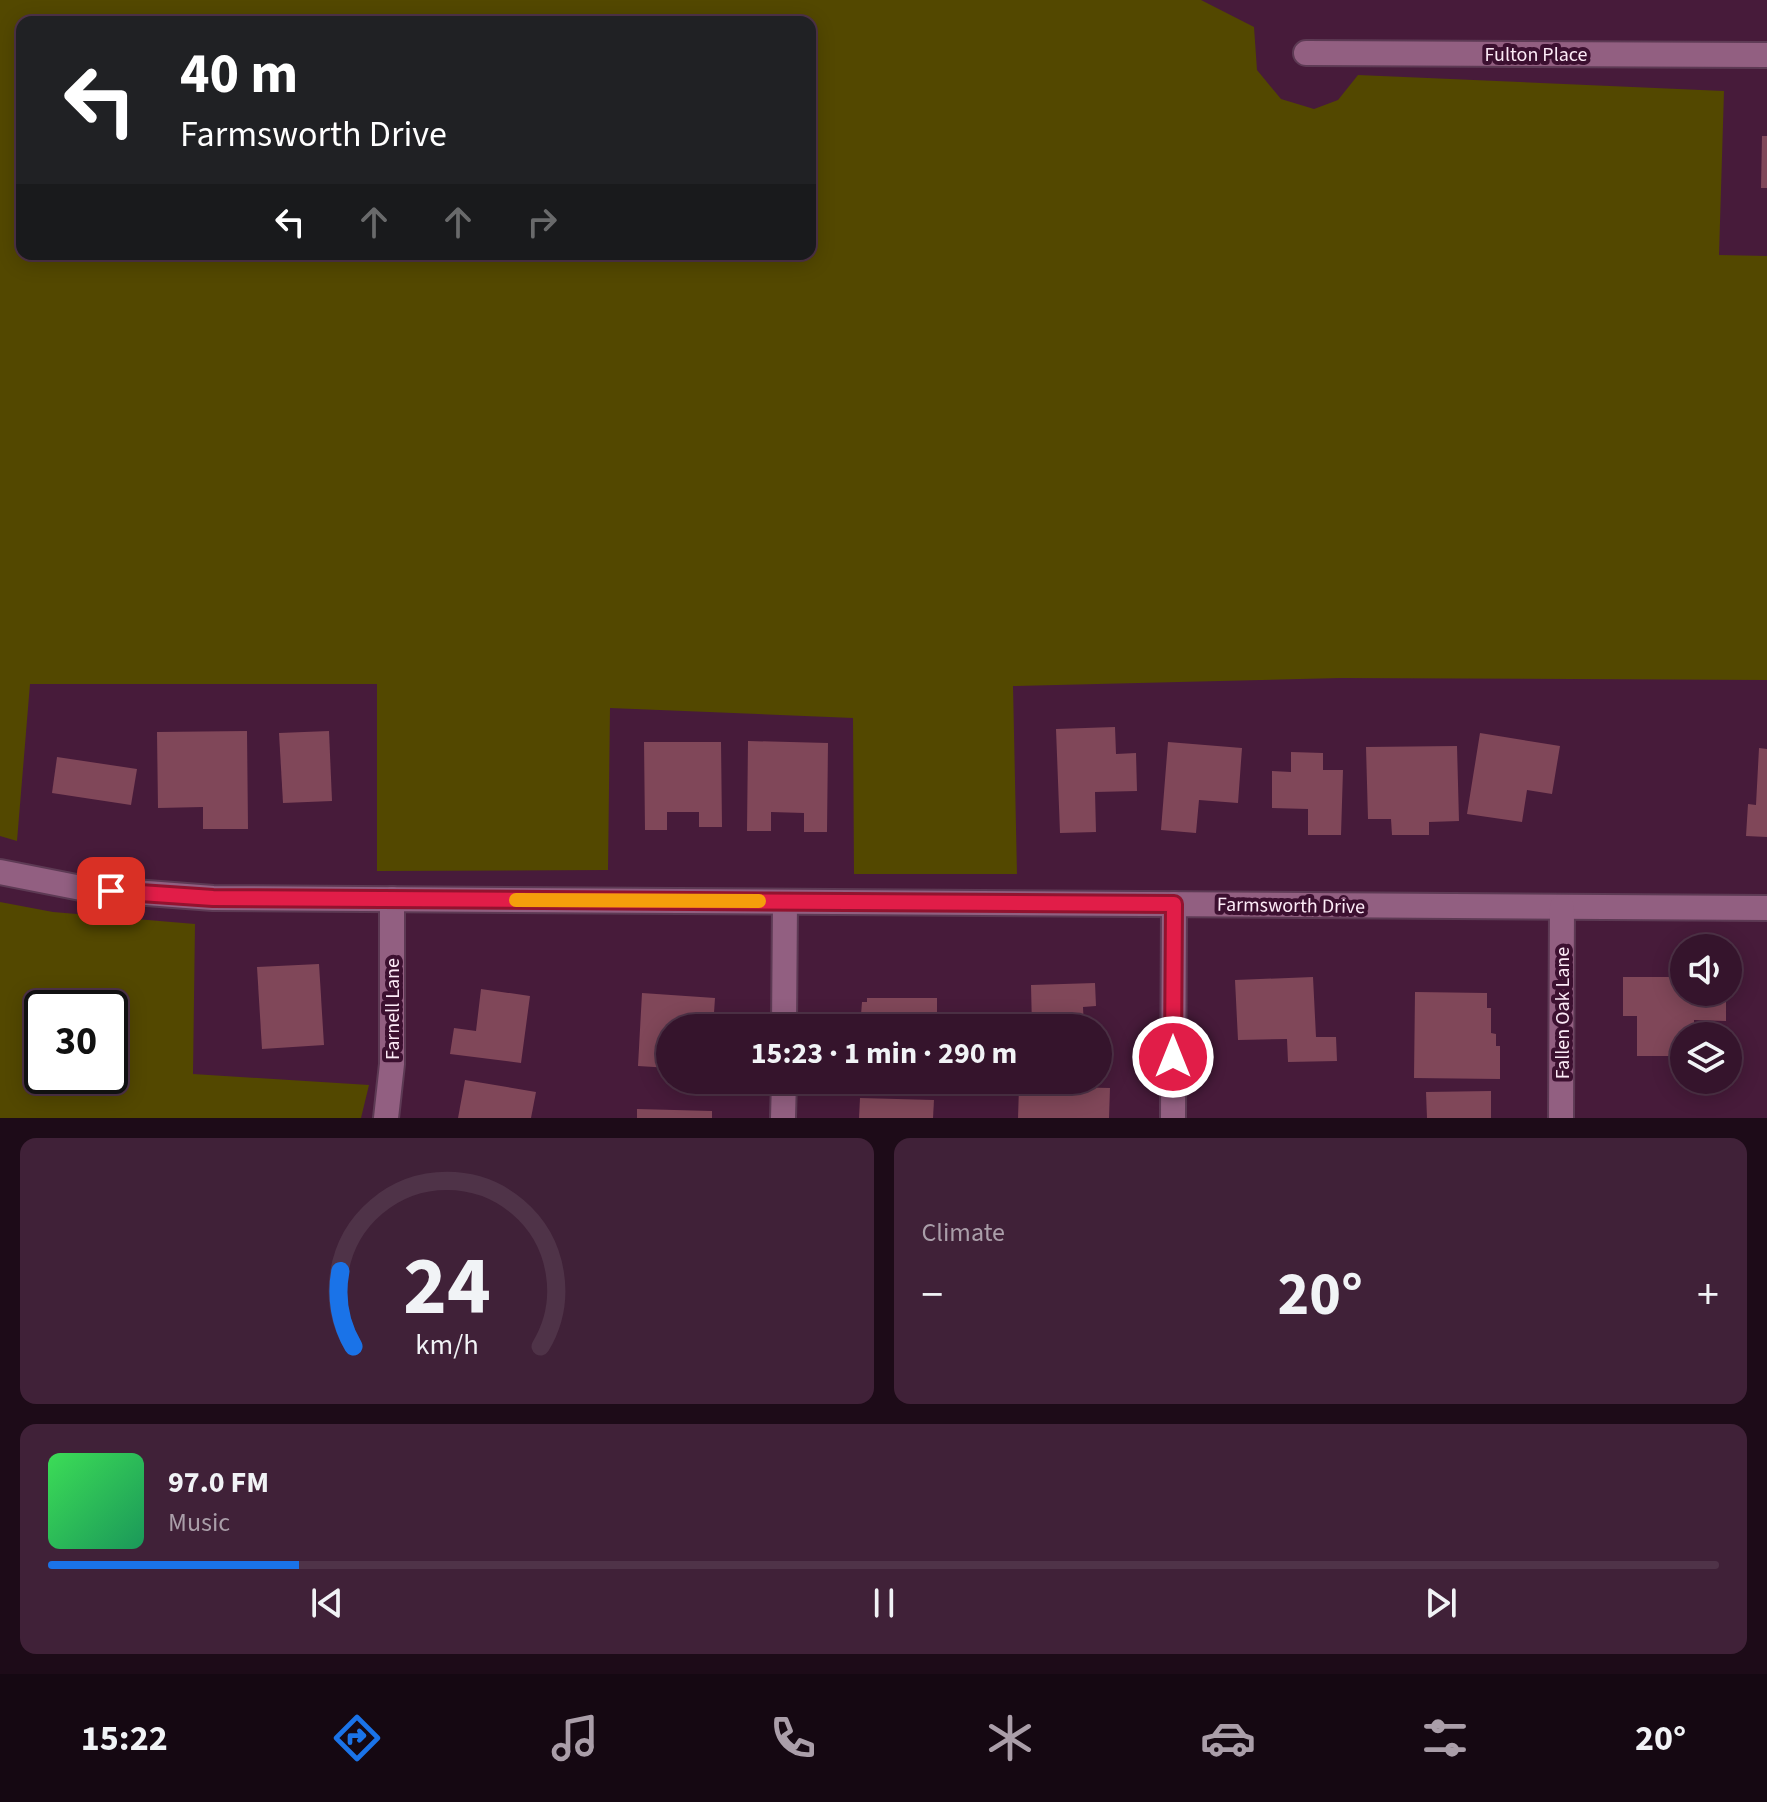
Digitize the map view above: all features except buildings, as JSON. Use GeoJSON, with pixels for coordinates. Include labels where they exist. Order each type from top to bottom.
{"type":"FeatureCollection","features":[{"type":"Feature","properties":{"kind":"street","name":"Fulton Place"},"geometry":{"type":"LineString","coordinates":[[1306,53],[1767,55]]}},
{"type":"Feature","properties":{"kind":"street","name":"Farmsworth Drive"},"geometry":{"type":"LineString","coordinates":[[0,872],[81,888],[158,895],[1767,908]]}},
{"type":"Feature","properties":{"kind":"street","name":"Farnell Lane"},"geometry":{"type":"LineString","coordinates":[[386,1118],[392,1064],[392,899]]}},
{"type":"Feature","properties":{"kind":"street"},"geometry":{"type":"LineString","coordinates":[[784,1014],[785,902]]}},
{"type":"Feature","properties":{"kind":"street"},"geometry":{"type":"LineString","coordinates":[[1173,1118],[1174,904]]}},
{"type":"Feature","properties":{"kind":"street","name":"Fallen Oak Lane"},"geometry":{"type":"LineString","coordinates":[[1561,1118],[1562,907]]}},
{"type":"Feature","properties":{"kind":"street"},"geometry":{"type":"LineString","coordinates":[[783,1118],[784,1094]]}},
{"type":"Feature","properties":{"kind":"shaded area"},"geometry":{"type":"Polygon","coordinates":[[[0,0],[1201,0],[1254,27],[1257,70],[1281,99],[1314,109],[1338,100],[1358,75],[1724,91],[1719,255],[1767,256],[1767,680],[1340,678],[1013,686],[1017,874],[854,874],[853,718],[610,708],[608,870],[377,871],[377,684],[30,684],[17,841],[0,836],[0,0]]]}},
{"type":"Feature","properties":{"kind":"shaded area"},"geometry":{"type":"Polygon","coordinates":[[[0,902],[53,912],[195,924],[193,1074],[369,1085],[361,1118],[0,1118],[0,902]]]}},
{"type":"Feature","properties":{"kind":"slow traffic"},"geometry":{"type":"LineString","coordinates":[[516,900],[759,901]]}},
{"type":"Feature","properties":{"kind":"route"},"geometry":{"type":"LineString","coordinates":[[111,891],[213,898],[1174,904],[1173,1057]]}}]}
